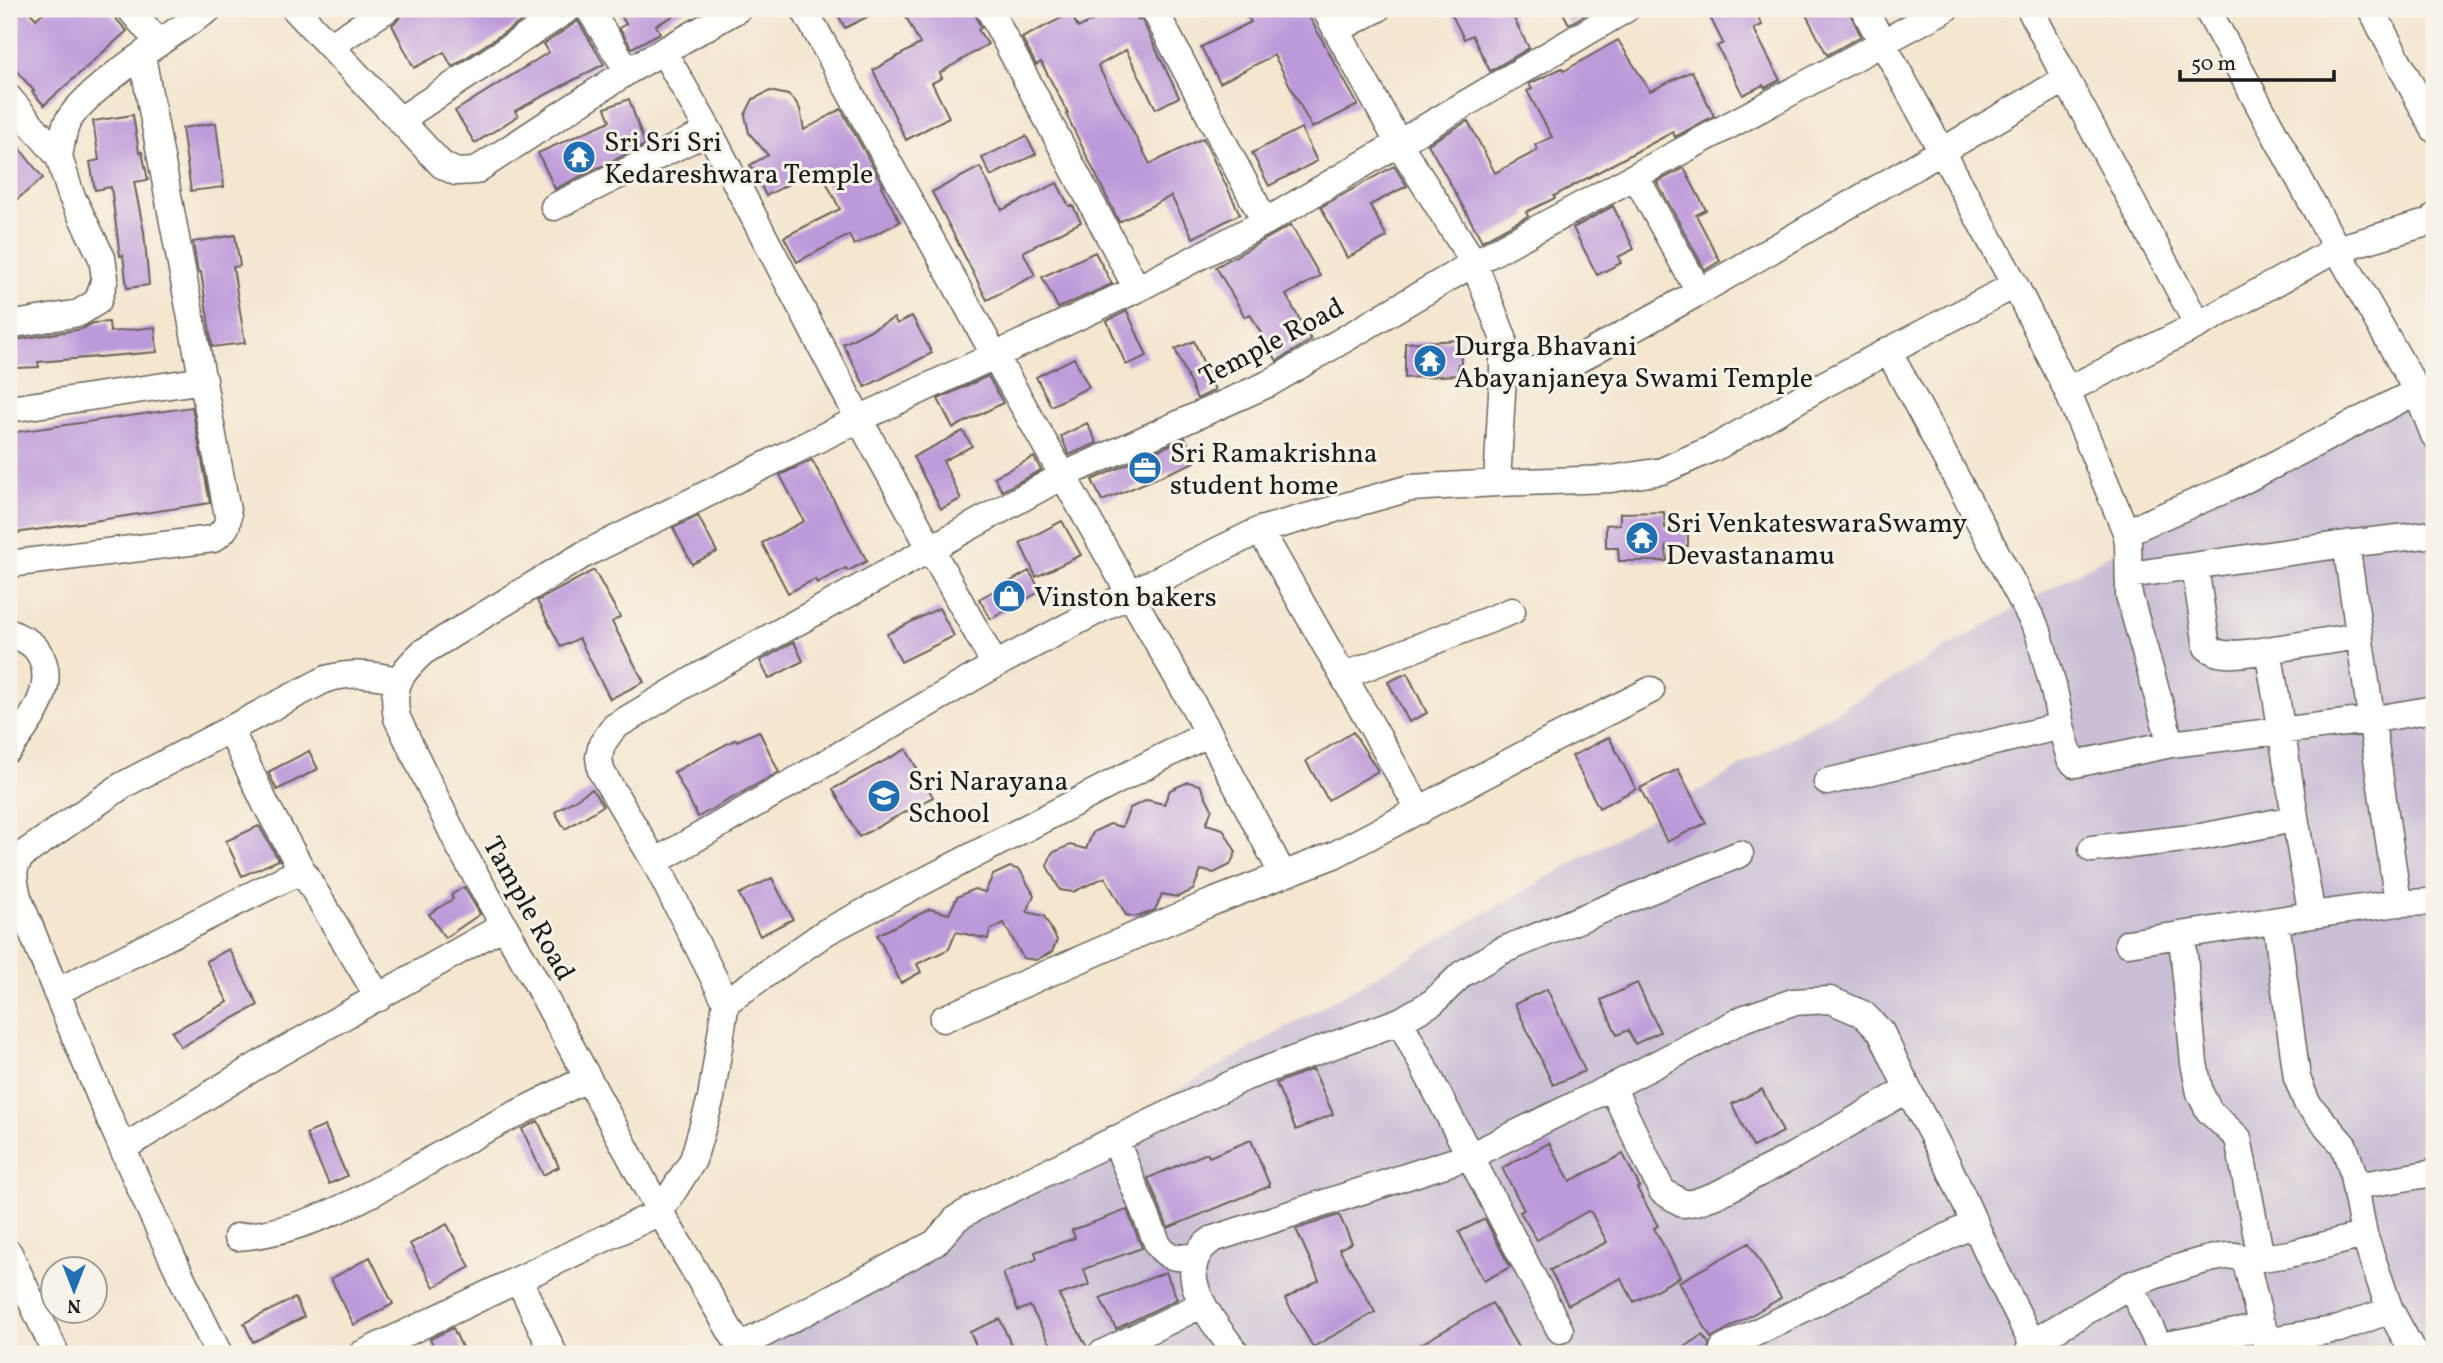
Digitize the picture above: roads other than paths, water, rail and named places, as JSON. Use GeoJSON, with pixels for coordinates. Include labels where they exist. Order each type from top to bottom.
{"type":"FeatureCollection","features":[{"type":"Feature","properties":{"kind":"street"},"geometry":{"type":"LineString","coordinates":[[9,564],[213,538],[228,525],[151,50],[130,9]]}},
{"type":"Feature","properties":{"kind":"street"},"geometry":{"type":"LineString","coordinates":[[59,157],[66,125],[84,99],[209,9]]}},
{"type":"Feature","properties":{"kind":"street"},"geometry":{"type":"LineString","coordinates":[[295,9],[442,165],[456,172],[475,171],[628,71],[738,9]]}},
{"type":"Feature","properties":{"kind":"street"},"geometry":{"type":"LineString","coordinates":[[330,46],[387,9]]}},
{"type":"Feature","properties":{"kind":"street"},"geometry":{"type":"LineString","coordinates":[[400,120],[568,9]]}},
{"type":"Feature","properties":{"kind":"street"},"geometry":{"type":"LineString","coordinates":[[589,9],[628,71]]}},
{"type":"Feature","properties":{"kind":"street"},"geometry":{"type":"LineString","coordinates":[[804,9],[995,356],[1209,733],[1283,875]]}},
{"type":"Feature","properties":{"kind":"street"},"geometry":{"type":"LineString","coordinates":[[989,9],[1138,289]]}},
{"type":"Feature","properties":{"kind":"street"},"geometry":{"type":"LineString","coordinates":[[1154,9],[1265,222]]}},
{"type":"Feature","properties":{"kind":"street"},"geometry":{"type":"LineString","coordinates":[[1377,9],[1331,19],[1398,142],[1474,264],[1503,337],[1497,483]]}},
{"type":"Feature","properties":{"kind":"street"},"geometry":{"type":"LineString","coordinates":[[219,1354],[170,1257],[122,1148],[18,897],[13,873],[16,863],[25,853],[122,785],[327,679],[347,673],[371,673],[398,680],[407,666],[422,652],[583,555],[859,419],[1138,289],[1265,222],[1626,9]]}},
{"type":"Feature","properties":{"kind":"street"},"geometry":{"type":"LineString","coordinates":[[1864,9],[2015,285],[2067,390],[2126,532],[2129,595],[2171,744]]}},
{"type":"Feature","properties":{"kind":"street","name":"Temple Road"},"geometry":{"type":"LineString","coordinates":[[726,1002],[655,862],[601,771],[601,744],[614,727],[696,678],[1064,475],[1268,384],[1474,264],[1945,9]]}},
{"type":"Feature","properties":{"kind":"street"},"geometry":{"type":"LineString","coordinates":[[2030,9],[2198,325]]}},
{"type":"Feature","properties":{"kind":"street"},"geometry":{"type":"LineString","coordinates":[[2207,9],[2417,391],[2434,436]]}},
{"type":"Feature","properties":{"kind":"street"},"geometry":{"type":"LineString","coordinates":[[2371,9],[2434,129]]}},
{"type":"Feature","properties":{"kind":"street"},"geometry":{"type":"LineString","coordinates":[[663,51],[709,131],[859,419],[995,665]]}},
{"type":"Feature","properties":{"kind":"street"},"geometry":{"type":"LineString","coordinates":[[1503,375],[1570,365],[2066,79]]}},
{"type":"Feature","properties":{"kind":"street"},"geometry":{"type":"LineString","coordinates":[[9,98],[59,157],[71,195],[102,258],[104,278],[98,301],[79,313],[9,325]]}},
{"type":"Feature","properties":{"kind":"street"},"geometry":{"type":"LineString","coordinates":[[554,207],[709,131]]}},
{"type":"Feature","properties":{"kind":"street"},"geometry":{"type":"LineString","coordinates":[[1636,177],[1699,292]]}},
{"type":"Feature","properties":{"kind":"street"},"geometry":{"type":"LineString","coordinates":[[2067,390],[2198,325],[2337,249],[2430,222],[2434,217]]}},
{"type":"Feature","properties":{"kind":"street"},"geometry":{"type":"LineString","coordinates":[[655,862],[995,665],[1131,593],[1260,530],[1410,488],[1611,480],[1662,471],[1718,446],[1888,350],[2015,285]]}},
{"type":"Feature","properties":{"kind":"street"},"geometry":{"type":"LineString","coordinates":[[1888,350],[2038,631],[2070,759],[2075,764],[2171,744],[2370,720],[2434,709]]}},
{"type":"Feature","properties":{"kind":"street"},"geometry":{"type":"LineString","coordinates":[[9,409],[204,380]]}},
{"type":"Feature","properties":{"kind":"street"},"geometry":{"type":"LineString","coordinates":[[2126,532],[2229,488],[2417,391]]}},
{"type":"Feature","properties":{"kind":"street"},"geometry":{"type":"LineString","coordinates":[[1260,530],[1420,811]]}},
{"type":"Feature","properties":{"kind":"street"},"geometry":{"type":"LineString","coordinates":[[2129,575],[2434,534]]}},
{"type":"Feature","properties":{"kind":"street"},"geometry":{"type":"LineString","coordinates":[[2346,544],[2398,903]]}},
{"type":"Feature","properties":{"kind":"street"},"geometry":{"type":"LineString","coordinates":[[2195,567],[2207,647],[2212,651],[2229,654],[2359,636]]}},
{"type":"Feature","properties":{"kind":"street"},"geometry":{"type":"LineString","coordinates":[[1343,676],[1512,611]]}},
{"type":"Feature","properties":{"kind":"street"},"geometry":{"type":"LineString","coordinates":[[9,632],[37,650],[43,666],[45,684],[38,708],[9,749]]}},
{"type":"Feature","properties":{"kind":"street"},"geometry":{"type":"LineString","coordinates":[[2268,650],[2312,915]]}},
{"type":"Feature","properties":{"kind":"street","name":"Tample Road"},"geometry":{"type":"LineString","coordinates":[[398,680],[393,698],[397,718],[459,846],[660,1212],[741,1350]]}},
{"type":"Feature","properties":{"kind":"street"},"geometry":{"type":"LineString","coordinates":[[943,1019],[1110,945],[1334,855],[1651,690]]}},
{"type":"Feature","properties":{"kind":"street"},"geometry":{"type":"LineString","coordinates":[[1826,782],[2061,726]]}},
{"type":"Feature","properties":{"kind":"street"},"geometry":{"type":"LineString","coordinates":[[230,729],[302,870],[379,998]]}},
{"type":"Feature","properties":{"kind":"street"},"geometry":{"type":"LineString","coordinates":[[362,1354],[660,1212],[693,1160],[711,1098],[726,1002],[826,932],[1209,733]]}},
{"type":"Feature","properties":{"kind":"street"},"geometry":{"type":"LineString","coordinates":[[2092,849],[2200,837],[2294,819]]}},
{"type":"Feature","properties":{"kind":"street"},"geometry":{"type":"LineString","coordinates":[[741,1350],[935,1243],[957,1218],[985,1202],[1246,1077],[1400,1021],[1433,1002],[1462,974],[1501,951],[1740,853]]}},
{"type":"Feature","properties":{"kind":"street"},"geometry":{"type":"LineString","coordinates":[[56,992],[302,870]]}},
{"type":"Feature","properties":{"kind":"street"},"geometry":{"type":"LineString","coordinates":[[2128,943],[2398,903],[2434,902]]}},
{"type":"Feature","properties":{"kind":"street"},"geometry":{"type":"LineString","coordinates":[[2276,922],[2297,1078],[2307,1103],[2344,1146],[2364,1235],[2390,1310],[2414,1354]]}},
{"type":"Feature","properties":{"kind":"street"},"geometry":{"type":"LineString","coordinates":[[122,1148],[258,1065],[503,926]]}},
{"type":"Feature","properties":{"kind":"street"},"geometry":{"type":"LineString","coordinates":[[2182,935],[2194,1063],[2200,1093],[2209,1111],[2238,1138],[2266,1341]]}},
{"type":"Feature","properties":{"kind":"street"},"geometry":{"type":"LineString","coordinates":[[1237,1354],[1201,1305],[1193,1269],[1195,1257],[1201,1247],[1213,1240],[1469,1156],[1612,1087],[1745,1018],[1793,1002],[1830,1000],[1863,1014],[1881,1032],[1975,1223],[2030,1349],[2130,1285],[2153,1275],[2220,1257],[2253,1259],[2290,1254],[2364,1235]]}},
{"type":"Feature","properties":{"kind":"street"},"geometry":{"type":"LineString","coordinates":[[1400,1021],[1560,1330]]}},
{"type":"Feature","properties":{"kind":"street"},"geometry":{"type":"LineString","coordinates":[[237,1237],[286,1231],[358,1201],[478,1134],[588,1078]]}},
{"type":"Feature","properties":{"kind":"street"},"geometry":{"type":"LineString","coordinates":[[1612,1087],[1662,1191],[1684,1204],[1716,1195],[1793,1156],[1908,1089]]}},
{"type":"Feature","properties":{"kind":"street"},"geometry":{"type":"LineString","coordinates":[[1115,1139],[1164,1254],[1174,1258],[1195,1257]]}},
{"type":"Feature","properties":{"kind":"street"},"geometry":{"type":"LineString","coordinates":[[2355,1186],[2434,1173]]}},
{"type":"Feature","properties":{"kind":"street"},"geometry":{"type":"LineString","coordinates":[[1723,1349],[1975,1223]]}},
{"type":"Feature","properties":{"kind":"street"},"geometry":{"type":"LineString","coordinates":[[9,1252],[56,1354]]}},
{"type":"Feature","properties":{"kind":"street"},"geometry":{"type":"LineString","coordinates":[[519,1280],[554,1354]]}},
{"type":"Feature","properties":{"kind":"street"},"geometry":{"type":"LineString","coordinates":[[2130,1285],[2161,1350],[2266,1341],[2339,1329],[2390,1310]]}},
{"type":"Feature","properties":{"kind":"street"},"geometry":{"type":"LineString","coordinates":[[1101,1354],[1201,1305]]}},
{"type":"Feature","properties":{"kind":"place","name":"Sri Sri Sri Kedareshwara Temple"},"geometry":{"type":"Point","coordinates":[579,157]}},
{"type":"Feature","properties":{"kind":"place","name":"Durga Bhavani Abayanjaneya Swami Temple"},"geometry":{"type":"Point","coordinates":[1430,361]}},
{"type":"Feature","properties":{"kind":"place","name":"Sri Ramakrishna student home"},"geometry":{"type":"Point","coordinates":[1145,468]}},
{"type":"Feature","properties":{"kind":"place","name":"Sri VenkateswaraSwamy Devastanamu"},"geometry":{"type":"Point","coordinates":[1642,538]}},
{"type":"Feature","properties":{"kind":"place","name":"Vinston bakers"},"geometry":{"type":"Point","coordinates":[1009,596]}},
{"type":"Feature","properties":{"kind":"place","name":"Sri Narayana School"},"geometry":{"type":"Point","coordinates":[884,796]}}]}
